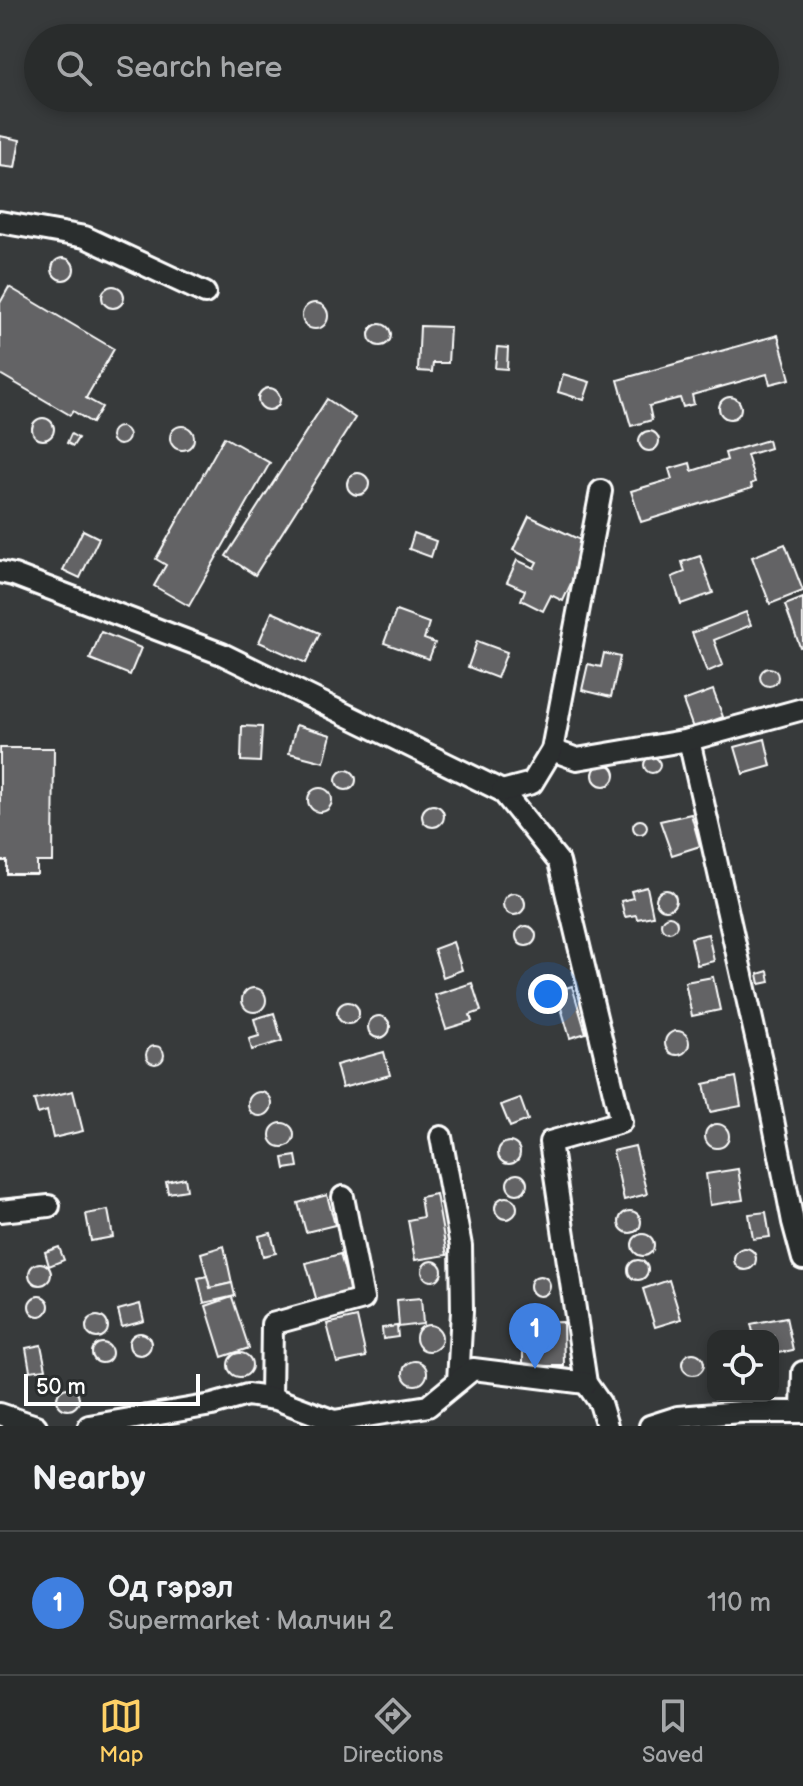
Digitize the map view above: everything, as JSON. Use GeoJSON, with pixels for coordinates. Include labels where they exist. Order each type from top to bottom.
{"type":"FeatureCollection","features":[{"type":"Feature","properties":{"kind":"street"},"geometry":{"type":"LineString","coordinates":[[0,222],[85,237],[205,293]]}},
{"type":"Feature","properties":{"kind":"street"},"geometry":{"type":"LineString","coordinates":[[502,791],[532,783],[552,750],[601,491]]}},
{"type":"Feature","properties":{"kind":"street"},"geometry":{"type":"LineString","coordinates":[[0,572],[222,654],[502,791],[559,862],[621,1122],[550,1142],[586,1383],[600,1403],[607,1426]]}},
{"type":"Feature","properties":{"kind":"street"},"geometry":{"type":"LineString","coordinates":[[552,750],[577,759],[689,740],[803,709]]}},
{"type":"Feature","properties":{"kind":"street"},"geometry":{"type":"LineString","coordinates":[[689,740],[803,1259]]}},
{"type":"Feature","properties":{"kind":"street"},"geometry":{"type":"LineString","coordinates":[[441,1137],[461,1246],[462,1311],[458,1381]]}},
{"type":"Feature","properties":{"kind":"street"},"geometry":{"type":"LineString","coordinates":[[271,1398],[272,1324],[363,1299],[343,1197]]}},
{"type":"Feature","properties":{"kind":"street"},"geometry":{"type":"LineString","coordinates":[[0,1211],[49,1206]]}},
{"type":"Feature","properties":{"kind":"street"},"geometry":{"type":"LineString","coordinates":[[89,1426],[212,1405],[247,1395],[271,1398],[334,1421],[428,1406],[473,1369],[586,1383]]}},
{"type":"Feature","properties":{"kind":"street"},"geometry":{"type":"LineString","coordinates":[[650,1426],[678,1417],[741,1412],[802,1412],[803,1372]]}},
{"type":"Feature","properties":{"kind":"street"},"geometry":{"type":"LineString","coordinates":[[0,1414],[36,1426]]}},
{"type":"Feature","properties":{"kind":"building"},"geometry":{"type":"Polygon","coordinates":[[[0,136],[20,140],[15,168],[0,166],[0,136]]]}},
{"type":"Feature","properties":{"kind":"building"},"geometry":{"type":"Polygon","coordinates":[[[63,258],[71,261],[74,269],[71,277],[63,280],[55,277],[52,269],[55,261],[63,258]]]}},
{"type":"Feature","properties":{"kind":"building"},"geometry":{"type":"Polygon","coordinates":[[[109,286],[117,286],[124,297],[117,308],[109,308],[102,301],[102,293],[109,286]]]}},
{"type":"Feature","properties":{"kind":"building"},"geometry":{"type":"Polygon","coordinates":[[[9,287],[114,349],[86,398],[102,407],[92,423],[73,411],[70,415],[0,374],[0,303],[9,287]]]}},
{"type":"Feature","properties":{"kind":"building"},"geometry":{"type":"Polygon","coordinates":[[[315,303],[324,307],[328,316],[324,325],[315,329],[306,325],[302,316],[306,307],[315,303]]]}},
{"type":"Feature","properties":{"kind":"building"},"geometry":{"type":"Polygon","coordinates":[[[376,324],[384,324],[391,335],[384,346],[376,346],[369,339],[369,331],[376,324]]]}},
{"type":"Feature","properties":{"kind":"building"},"geometry":{"type":"Polygon","coordinates":[[[420,326],[450,327],[448,363],[433,363],[432,372],[418,371],[420,326]]]}},
{"type":"Feature","properties":{"kind":"building"},"geometry":{"type":"Polygon","coordinates":[[[778,335],[790,379],[770,384],[767,374],[692,395],[694,404],[683,407],[680,398],[649,406],[652,420],[631,426],[618,380],[778,335]]]}},
{"type":"Feature","properties":{"kind":"building"},"geometry":{"type":"Polygon","coordinates":[[[497,347],[508,348],[507,369],[495,368],[497,347]]]}},
{"type":"Feature","properties":{"kind":"building"},"geometry":{"type":"Polygon","coordinates":[[[563,374],[590,382],[584,400],[558,392],[563,374]]]}},
{"type":"Feature","properties":{"kind":"building"},"geometry":{"type":"Polygon","coordinates":[[[269,388],[277,391],[280,399],[277,407],[269,410],[261,407],[258,399],[261,391],[269,388]]]}},
{"type":"Feature","properties":{"kind":"building"},"geometry":{"type":"Polygon","coordinates":[[[730,397],[738,400],[741,408],[738,416],[730,419],[722,416],[719,408],[722,400],[730,397]]]}},
{"type":"Feature","properties":{"kind":"building"},"geometry":{"type":"Polygon","coordinates":[[[327,399],[355,418],[255,575],[226,556],[327,399]]]}},
{"type":"Feature","properties":{"kind":"building"},"geometry":{"type":"Polygon","coordinates":[[[43,418],[51,421],[54,429],[51,437],[43,440],[35,437],[32,429],[35,421],[43,418]]]}},
{"type":"Feature","properties":{"kind":"building"},"geometry":{"type":"Polygon","coordinates":[[[182,426],[190,430],[194,438],[190,446],[182,450],[174,446],[170,438],[174,430],[182,426]]]}},
{"type":"Feature","properties":{"kind":"building"},"geometry":{"type":"Polygon","coordinates":[[[116,427],[124,427],[129,436],[127,443],[116,445],[111,440],[111,432],[116,427]]]}},
{"type":"Feature","properties":{"kind":"building"},"geometry":{"type":"Polygon","coordinates":[[[645,431],[653,431],[659,441],[653,451],[645,451],[639,445],[639,437],[645,431]]]}},
{"type":"Feature","properties":{"kind":"building"},"geometry":{"type":"Polygon","coordinates":[[[71,434],[78,438],[73,446],[67,443],[71,434]]]}},
{"type":"Feature","properties":{"kind":"building"},"geometry":{"type":"Polygon","coordinates":[[[224,437],[270,463],[189,606],[154,586],[166,565],[156,559],[224,437]]]}},
{"type":"Feature","properties":{"kind":"building"},"geometry":{"type":"Polygon","coordinates":[[[768,440],[770,448],[747,455],[755,482],[751,484],[752,488],[641,522],[631,491],[672,479],[669,469],[690,463],[692,471],[727,460],[725,453],[768,440]]]}},
{"type":"Feature","properties":{"kind":"building"},"geometry":{"type":"Polygon","coordinates":[[[358,473],[366,476],[369,484],[366,492],[358,495],[350,492],[347,484],[350,476],[358,473]]]}},
{"type":"Feature","properties":{"kind":"building"},"geometry":{"type":"Polygon","coordinates":[[[529,516],[589,544],[563,601],[551,595],[543,611],[521,600],[525,590],[507,582],[517,560],[534,568],[537,562],[513,550],[529,516]]]}},
{"type":"Feature","properties":{"kind":"building"},"geometry":{"type":"Polygon","coordinates":[[[83,530],[99,538],[80,578],[63,570],[83,530]]]}},
{"type":"Feature","properties":{"kind":"building"},"geometry":{"type":"Polygon","coordinates":[[[414,533],[436,541],[431,557],[409,549],[414,533]]]}},
{"type":"Feature","properties":{"kind":"building"},"geometry":{"type":"Polygon","coordinates":[[[785,544],[803,591],[770,604],[752,557],[785,544]]]}},
{"type":"Feature","properties":{"kind":"building"},"geometry":{"type":"Polygon","coordinates":[[[700,556],[713,593],[681,604],[672,577],[685,572],[682,562],[700,556]]]}},
{"type":"Feature","properties":{"kind":"building"},"geometry":{"type":"Polygon","coordinates":[[[803,598],[803,646],[800,647],[785,605],[803,598]]]}},
{"type":"Feature","properties":{"kind":"building"},"geometry":{"type":"Polygon","coordinates":[[[396,611],[429,623],[424,639],[435,643],[429,659],[384,643],[396,611]]]}},
{"type":"Feature","properties":{"kind":"building"},"geometry":{"type":"Polygon","coordinates":[[[272,612],[320,633],[306,663],[259,642],[272,612]]]}},
{"type":"Feature","properties":{"kind":"building"},"geometry":{"type":"Polygon","coordinates":[[[746,612],[751,625],[714,640],[723,665],[707,672],[692,633],[746,612]]]}},
{"type":"Feature","properties":{"kind":"building"},"geometry":{"type":"Polygon","coordinates":[[[101,632],[141,648],[130,675],[90,659],[101,632]]]}},
{"type":"Feature","properties":{"kind":"building"},"geometry":{"type":"Polygon","coordinates":[[[477,641],[507,652],[497,678],[468,667],[477,641]]]}},
{"type":"Feature","properties":{"kind":"building"},"geometry":{"type":"Polygon","coordinates":[[[604,653],[620,657],[611,697],[582,690],[588,664],[601,667],[604,653]]]}},
{"type":"Feature","properties":{"kind":"building"},"geometry":{"type":"Polygon","coordinates":[[[765,668],[773,668],[778,677],[776,684],[765,686],[760,681],[760,673],[765,668]]]}},
{"type":"Feature","properties":{"kind":"building"},"geometry":{"type":"Polygon","coordinates":[[[713,690],[723,717],[693,728],[683,701],[713,690]]]}},
{"type":"Feature","properties":{"kind":"building"},"geometry":{"type":"Polygon","coordinates":[[[296,725],[331,735],[324,762],[289,753],[296,725]]]}},
{"type":"Feature","properties":{"kind":"building"},"geometry":{"type":"Polygon","coordinates":[[[242,726],[262,727],[260,762],[241,761],[242,726]]]}},
{"type":"Feature","properties":{"kind":"building"},"geometry":{"type":"Polygon","coordinates":[[[765,739],[771,766],[743,774],[735,747],[765,739]]]}},
{"type":"Feature","properties":{"kind":"building"},"geometry":{"type":"Polygon","coordinates":[[[0,748],[54,748],[53,862],[37,862],[37,874],[7,874],[7,861],[0,861],[0,748]]]}},
{"type":"Feature","properties":{"kind":"building"},"geometry":{"type":"Polygon","coordinates":[[[652,757],[658,759],[658,771],[652,773],[646,771],[644,765],[646,759],[652,757]]]}},
{"type":"Feature","properties":{"kind":"building"},"geometry":{"type":"Polygon","coordinates":[[[604,764],[612,767],[615,775],[612,783],[604,786],[596,783],[593,775],[596,767],[604,764]]]}},
{"type":"Feature","properties":{"kind":"building"},"geometry":{"type":"Polygon","coordinates":[[[346,770],[353,773],[356,780],[353,787],[346,790],[339,787],[336,780],[339,773],[346,770]]]}},
{"type":"Feature","properties":{"kind":"building"},"geometry":{"type":"Polygon","coordinates":[[[320,788],[328,792],[332,800],[328,808],[320,812],[312,808],[308,800],[312,792],[320,788]]]}},
{"type":"Feature","properties":{"kind":"building"},"geometry":{"type":"Polygon","coordinates":[[[433,805],[441,808],[444,816],[441,824],[433,827],[425,824],[422,816],[425,808],[433,805]]]}},
{"type":"Feature","properties":{"kind":"building"},"geometry":{"type":"Polygon","coordinates":[[[691,814],[700,846],[672,855],[660,821],[691,814]]]}},
{"type":"Feature","properties":{"kind":"building"},"geometry":{"type":"Polygon","coordinates":[[[640,820],[647,827],[640,834],[633,827],[640,820]]]}},
{"type":"Feature","properties":{"kind":"building"},"geometry":{"type":"Polygon","coordinates":[[[647,887],[653,916],[637,919],[636,915],[625,917],[621,901],[633,898],[631,891],[647,887]]]}},
{"type":"Feature","properties":{"kind":"building"},"geometry":{"type":"Polygon","coordinates":[[[666,890],[673,893],[676,900],[673,907],[666,910],[659,907],[656,900],[659,893],[666,890]]]}},
{"type":"Feature","properties":{"kind":"building"},"geometry":{"type":"Polygon","coordinates":[[[514,893],[522,896],[525,904],[522,912],[514,915],[506,912],[503,904],[506,896],[514,893]]]}},
{"type":"Feature","properties":{"kind":"building"},"geometry":{"type":"Polygon","coordinates":[[[666,916],[672,916],[677,924],[675,930],[666,932],[661,927],[661,921],[666,916]]]}},
{"type":"Feature","properties":{"kind":"building"},"geometry":{"type":"Polygon","coordinates":[[[526,926],[533,929],[536,936],[533,943],[526,946],[519,943],[516,936],[519,929],[526,926]]]}},
{"type":"Feature","properties":{"kind":"building"},"geometry":{"type":"Polygon","coordinates":[[[708,934],[714,961],[697,965],[691,938],[708,934]]]}},
{"type":"Feature","properties":{"kind":"building"},"geometry":{"type":"Polygon","coordinates":[[[453,942],[462,970],[443,977],[434,949],[453,942]]]}},
{"type":"Feature","properties":{"kind":"building"},"geometry":{"type":"Polygon","coordinates":[[[768,971],[770,982],[760,984],[758,974],[768,971]]]}},
{"type":"Feature","properties":{"kind":"building"},"geometry":{"type":"Polygon","coordinates":[[[713,977],[720,1010],[692,1016],[685,982],[713,977]]]}},
{"type":"Feature","properties":{"kind":"building"},"geometry":{"type":"Polygon","coordinates":[[[472,983],[481,1011],[470,1015],[472,1021],[446,1029],[435,995],[472,983]]]}},
{"type":"Feature","properties":{"kind":"building"},"geometry":{"type":"Polygon","coordinates":[[[572,986],[586,1033],[570,1038],[556,991],[572,986]]]}},
{"type":"Feature","properties":{"kind":"building"},"geometry":{"type":"Polygon","coordinates":[[[254,988],[263,991],[266,1000],[263,1009],[254,1012],[245,1009],[242,1000],[245,991],[254,988]]]}},
{"type":"Feature","properties":{"kind":"building"},"geometry":{"type":"Polygon","coordinates":[[[344,1002],[352,1002],[359,1013],[352,1024],[344,1024],[337,1017],[337,1009],[344,1002]]]}},
{"type":"Feature","properties":{"kind":"building"},"geometry":{"type":"Polygon","coordinates":[[[274,1013],[282,1041],[252,1050],[249,1039],[259,1036],[254,1019],[274,1013]]]}},
{"type":"Feature","properties":{"kind":"building"},"geometry":{"type":"Polygon","coordinates":[[[379,1016],[387,1019],[390,1027],[387,1035],[379,1038],[371,1035],[368,1027],[371,1019],[379,1016]]]}},
{"type":"Feature","properties":{"kind":"building"},"geometry":{"type":"Polygon","coordinates":[[[677,1031],[685,1035],[689,1043],[685,1051],[677,1055],[669,1051],[665,1043],[669,1035],[677,1031]]]}},
{"type":"Feature","properties":{"kind":"building"},"geometry":{"type":"Polygon","coordinates":[[[151,1046],[159,1046],[164,1055],[162,1062],[151,1064],[146,1059],[146,1051],[151,1046]]]}},
{"type":"Feature","properties":{"kind":"building"},"geometry":{"type":"Polygon","coordinates":[[[384,1052],[390,1075],[342,1088],[336,1065],[384,1052]]]}},
{"type":"Feature","properties":{"kind":"building"},"geometry":{"type":"Polygon","coordinates":[[[736,1077],[741,1106],[710,1112],[704,1084],[736,1077]]]}},
{"type":"Feature","properties":{"kind":"building"},"geometry":{"type":"Polygon","coordinates":[[[73,1091],[83,1131],[53,1138],[47,1111],[38,1114],[34,1100],[73,1091]]]}},
{"type":"Feature","properties":{"kind":"building"},"geometry":{"type":"Polygon","coordinates":[[[260,1092],[269,1095],[272,1104],[269,1113],[260,1116],[251,1113],[248,1104],[251,1095],[260,1092]]]}},
{"type":"Feature","properties":{"kind":"building"},"geometry":{"type":"Polygon","coordinates":[[[520,1098],[528,1120],[510,1127],[501,1105],[520,1098]]]}},
{"type":"Feature","properties":{"kind":"building"},"geometry":{"type":"Polygon","coordinates":[[[282,1123],[290,1127],[294,1135],[290,1143],[282,1147],[274,1143],[270,1135],[274,1127],[282,1123]]]}},
{"type":"Feature","properties":{"kind":"building"},"geometry":{"type":"Polygon","coordinates":[[[717,1124],[725,1128],[729,1136],[725,1144],[717,1148],[709,1144],[705,1136],[709,1128],[717,1124]]]}},
{"type":"Feature","properties":{"kind":"building"},"geometry":{"type":"Polygon","coordinates":[[[505,1142],[513,1142],[520,1153],[513,1164],[505,1164],[498,1157],[498,1149],[505,1142]]]}},
{"type":"Feature","properties":{"kind":"building"},"geometry":{"type":"Polygon","coordinates":[[[635,1146],[647,1194],[624,1200],[613,1151],[635,1146]]]}},
{"type":"Feature","properties":{"kind":"building"},"geometry":{"type":"Polygon","coordinates":[[[296,1156],[298,1167],[285,1169],[283,1158],[296,1156]]]}},
{"type":"Feature","properties":{"kind":"building"},"geometry":{"type":"Polygon","coordinates":[[[738,1169],[743,1200],[710,1205],[706,1174],[738,1169]]]}},
{"type":"Feature","properties":{"kind":"building"},"geometry":{"type":"Polygon","coordinates":[[[517,1174],[524,1177],[527,1184],[524,1191],[517,1194],[510,1191],[507,1184],[510,1177],[517,1174]]]}},
{"type":"Feature","properties":{"kind":"building"},"geometry":{"type":"Polygon","coordinates":[[[185,1178],[187,1190],[168,1193],[166,1182],[185,1178]]]}},
{"type":"Feature","properties":{"kind":"building"},"geometry":{"type":"Polygon","coordinates":[[[436,1194],[447,1255],[415,1260],[408,1220],[423,1217],[420,1197],[436,1194]]]}},
{"type":"Feature","properties":{"kind":"building"},"geometry":{"type":"Polygon","coordinates":[[[327,1195],[335,1225],[306,1232],[298,1203],[327,1195]]]}},
{"type":"Feature","properties":{"kind":"building"},"geometry":{"type":"Polygon","coordinates":[[[506,1197],[514,1200],[517,1208],[514,1216],[506,1219],[498,1216],[495,1208],[498,1200],[506,1197]]]}},
{"type":"Feature","properties":{"kind":"building"},"geometry":{"type":"Polygon","coordinates":[[[108,1210],[113,1237],[91,1241],[86,1214],[108,1210]]]}},
{"type":"Feature","properties":{"kind":"building"},"geometry":{"type":"Polygon","coordinates":[[[630,1211],[638,1214],[641,1222],[638,1230],[630,1233],[622,1230],[619,1222],[622,1214],[630,1211]]]}},
{"type":"Feature","properties":{"kind":"building"},"geometry":{"type":"Polygon","coordinates":[[[766,1212],[770,1237],[753,1239],[749,1214],[766,1212]]]}},
{"type":"Feature","properties":{"kind":"building"},"geometry":{"type":"Polygon","coordinates":[[[271,1233],[276,1253],[263,1256],[259,1236],[271,1233]]]}},
{"type":"Feature","properties":{"kind":"building"},"geometry":{"type":"Polygon","coordinates":[[[643,1234],[651,1237],[654,1245],[651,1253],[643,1256],[635,1253],[632,1245],[635,1237],[643,1234]]]}},
{"type":"Feature","properties":{"kind":"building"},"geometry":{"type":"Polygon","coordinates":[[[224,1246],[232,1283],[210,1288],[201,1253],[224,1246]]]}},
{"type":"Feature","properties":{"kind":"building"},"geometry":{"type":"Polygon","coordinates":[[[59,1247],[64,1260],[49,1266],[45,1252],[59,1247]]]}},
{"type":"Feature","properties":{"kind":"building"},"geometry":{"type":"Polygon","coordinates":[[[745,1248],[753,1251],[756,1259],[753,1267],[745,1270],[737,1267],[734,1259],[737,1251],[745,1248]]]}},
{"type":"Feature","properties":{"kind":"building"},"geometry":{"type":"Polygon","coordinates":[[[340,1254],[352,1296],[318,1305],[306,1263],[340,1254]]]}},
{"type":"Feature","properties":{"kind":"building"},"geometry":{"type":"Polygon","coordinates":[[[634,1260],[642,1260],[648,1270],[642,1280],[634,1280],[628,1274],[628,1266],[634,1260]]]}},
{"type":"Feature","properties":{"kind":"building"},"geometry":{"type":"Polygon","coordinates":[[[432,1261],[439,1264],[442,1271],[439,1278],[432,1281],[425,1278],[422,1271],[425,1264],[432,1261]]]}},
{"type":"Feature","properties":{"kind":"building"},"geometry":{"type":"Polygon","coordinates":[[[40,1263],[48,1266],[51,1274],[48,1282],[40,1285],[32,1282],[29,1274],[32,1266],[40,1263]]]}},
{"type":"Feature","properties":{"kind":"building"},"geometry":{"type":"Polygon","coordinates":[[[207,1276],[210,1288],[232,1283],[235,1296],[204,1303],[198,1278],[207,1276]]]}},
{"type":"Feature","properties":{"kind":"building"},"geometry":{"type":"Polygon","coordinates":[[[540,1276],[547,1279],[550,1286],[547,1293],[540,1296],[533,1293],[530,1286],[533,1279],[540,1276]]]}},
{"type":"Feature","properties":{"kind":"building"},"geometry":{"type":"Polygon","coordinates":[[[669,1280],[681,1319],[655,1327],[643,1289],[669,1280]]]}},
{"type":"Feature","properties":{"kind":"building"},"geometry":{"type":"Polygon","coordinates":[[[35,1296],[43,1296],[49,1306],[43,1316],[35,1316],[29,1310],[29,1302],[35,1296]]]}},
{"type":"Feature","properties":{"kind":"building"},"geometry":{"type":"Polygon","coordinates":[[[232,1297],[249,1348],[222,1357],[206,1306],[232,1297]]]}},
{"type":"Feature","properties":{"kind":"building"},"geometry":{"type":"Polygon","coordinates":[[[421,1298],[423,1324],[399,1327],[397,1300],[421,1298]]]}},
{"type":"Feature","properties":{"kind":"building"},"geometry":{"type":"Polygon","coordinates":[[[140,1304],[144,1321],[122,1327],[118,1310],[140,1304]]]}},
{"type":"Feature","properties":{"kind":"building"},"geometry":{"type":"Polygon","coordinates":[[[97,1316],[105,1319],[108,1327],[105,1335],[97,1338],[89,1335],[86,1327],[89,1319],[97,1316]]]}},
{"type":"Feature","properties":{"kind":"building"},"geometry":{"type":"Polygon","coordinates":[[[357,1317],[366,1357],[337,1363],[327,1324],[357,1317]]]}},
{"type":"Feature","properties":{"kind":"building"},"geometry":{"type":"Polygon","coordinates":[[[786,1317],[793,1350],[779,1353],[779,1330],[752,1330],[751,1324],[786,1317]]]}},
{"type":"Feature","properties":{"kind":"building"},"geometry":{"type":"Polygon","coordinates":[[[563,1322],[564,1366],[523,1366],[523,1323],[563,1322]]]}},
{"type":"Feature","properties":{"kind":"building"},"geometry":{"type":"Polygon","coordinates":[[[429,1325],[438,1329],[442,1338],[438,1347],[429,1351],[420,1347],[416,1338],[420,1329],[429,1325]]]}},
{"type":"Feature","properties":{"kind":"building"},"geometry":{"type":"Polygon","coordinates":[[[397,1326],[398,1337],[383,1339],[382,1328],[397,1326]]]}},
{"type":"Feature","properties":{"kind":"building"},"geometry":{"type":"Polygon","coordinates":[[[140,1333],[148,1336],[151,1344],[148,1352],[140,1355],[132,1352],[129,1344],[132,1336],[140,1333]]]}},
{"type":"Feature","properties":{"kind":"building"},"geometry":{"type":"Polygon","coordinates":[[[102,1343],[109,1346],[112,1353],[109,1360],[102,1363],[95,1360],[92,1353],[95,1346],[102,1343]]]}},
{"type":"Feature","properties":{"kind":"building"},"geometry":{"type":"Polygon","coordinates":[[[41,1345],[46,1369],[30,1371],[26,1348],[41,1345]]]}},
{"type":"Feature","properties":{"kind":"building"},"geometry":{"type":"Polygon","coordinates":[[[240,1353],[248,1357],[252,1365],[248,1373],[240,1377],[232,1373],[228,1365],[232,1357],[240,1353]]]}},
{"type":"Feature","properties":{"kind":"building"},"geometry":{"type":"Polygon","coordinates":[[[693,1353],[701,1356],[704,1364],[701,1372],[693,1375],[685,1372],[682,1364],[685,1356],[693,1353]]]}},
{"type":"Feature","properties":{"kind":"building"},"geometry":{"type":"Polygon","coordinates":[[[415,1361],[423,1365],[427,1373],[423,1381],[415,1385],[407,1381],[403,1373],[407,1365],[415,1361]]]}},
{"type":"Feature","properties":{"kind":"building"},"geometry":{"type":"Polygon","coordinates":[[[68,1388],[76,1391],[79,1399],[76,1407],[68,1410],[60,1407],[57,1399],[60,1391],[68,1388]]]}},
{"type":"Feature","properties":{"kind":"place","name":"Од гэрэл"},"geometry":{"type":"Point","coordinates":[535,1369]}}]}
